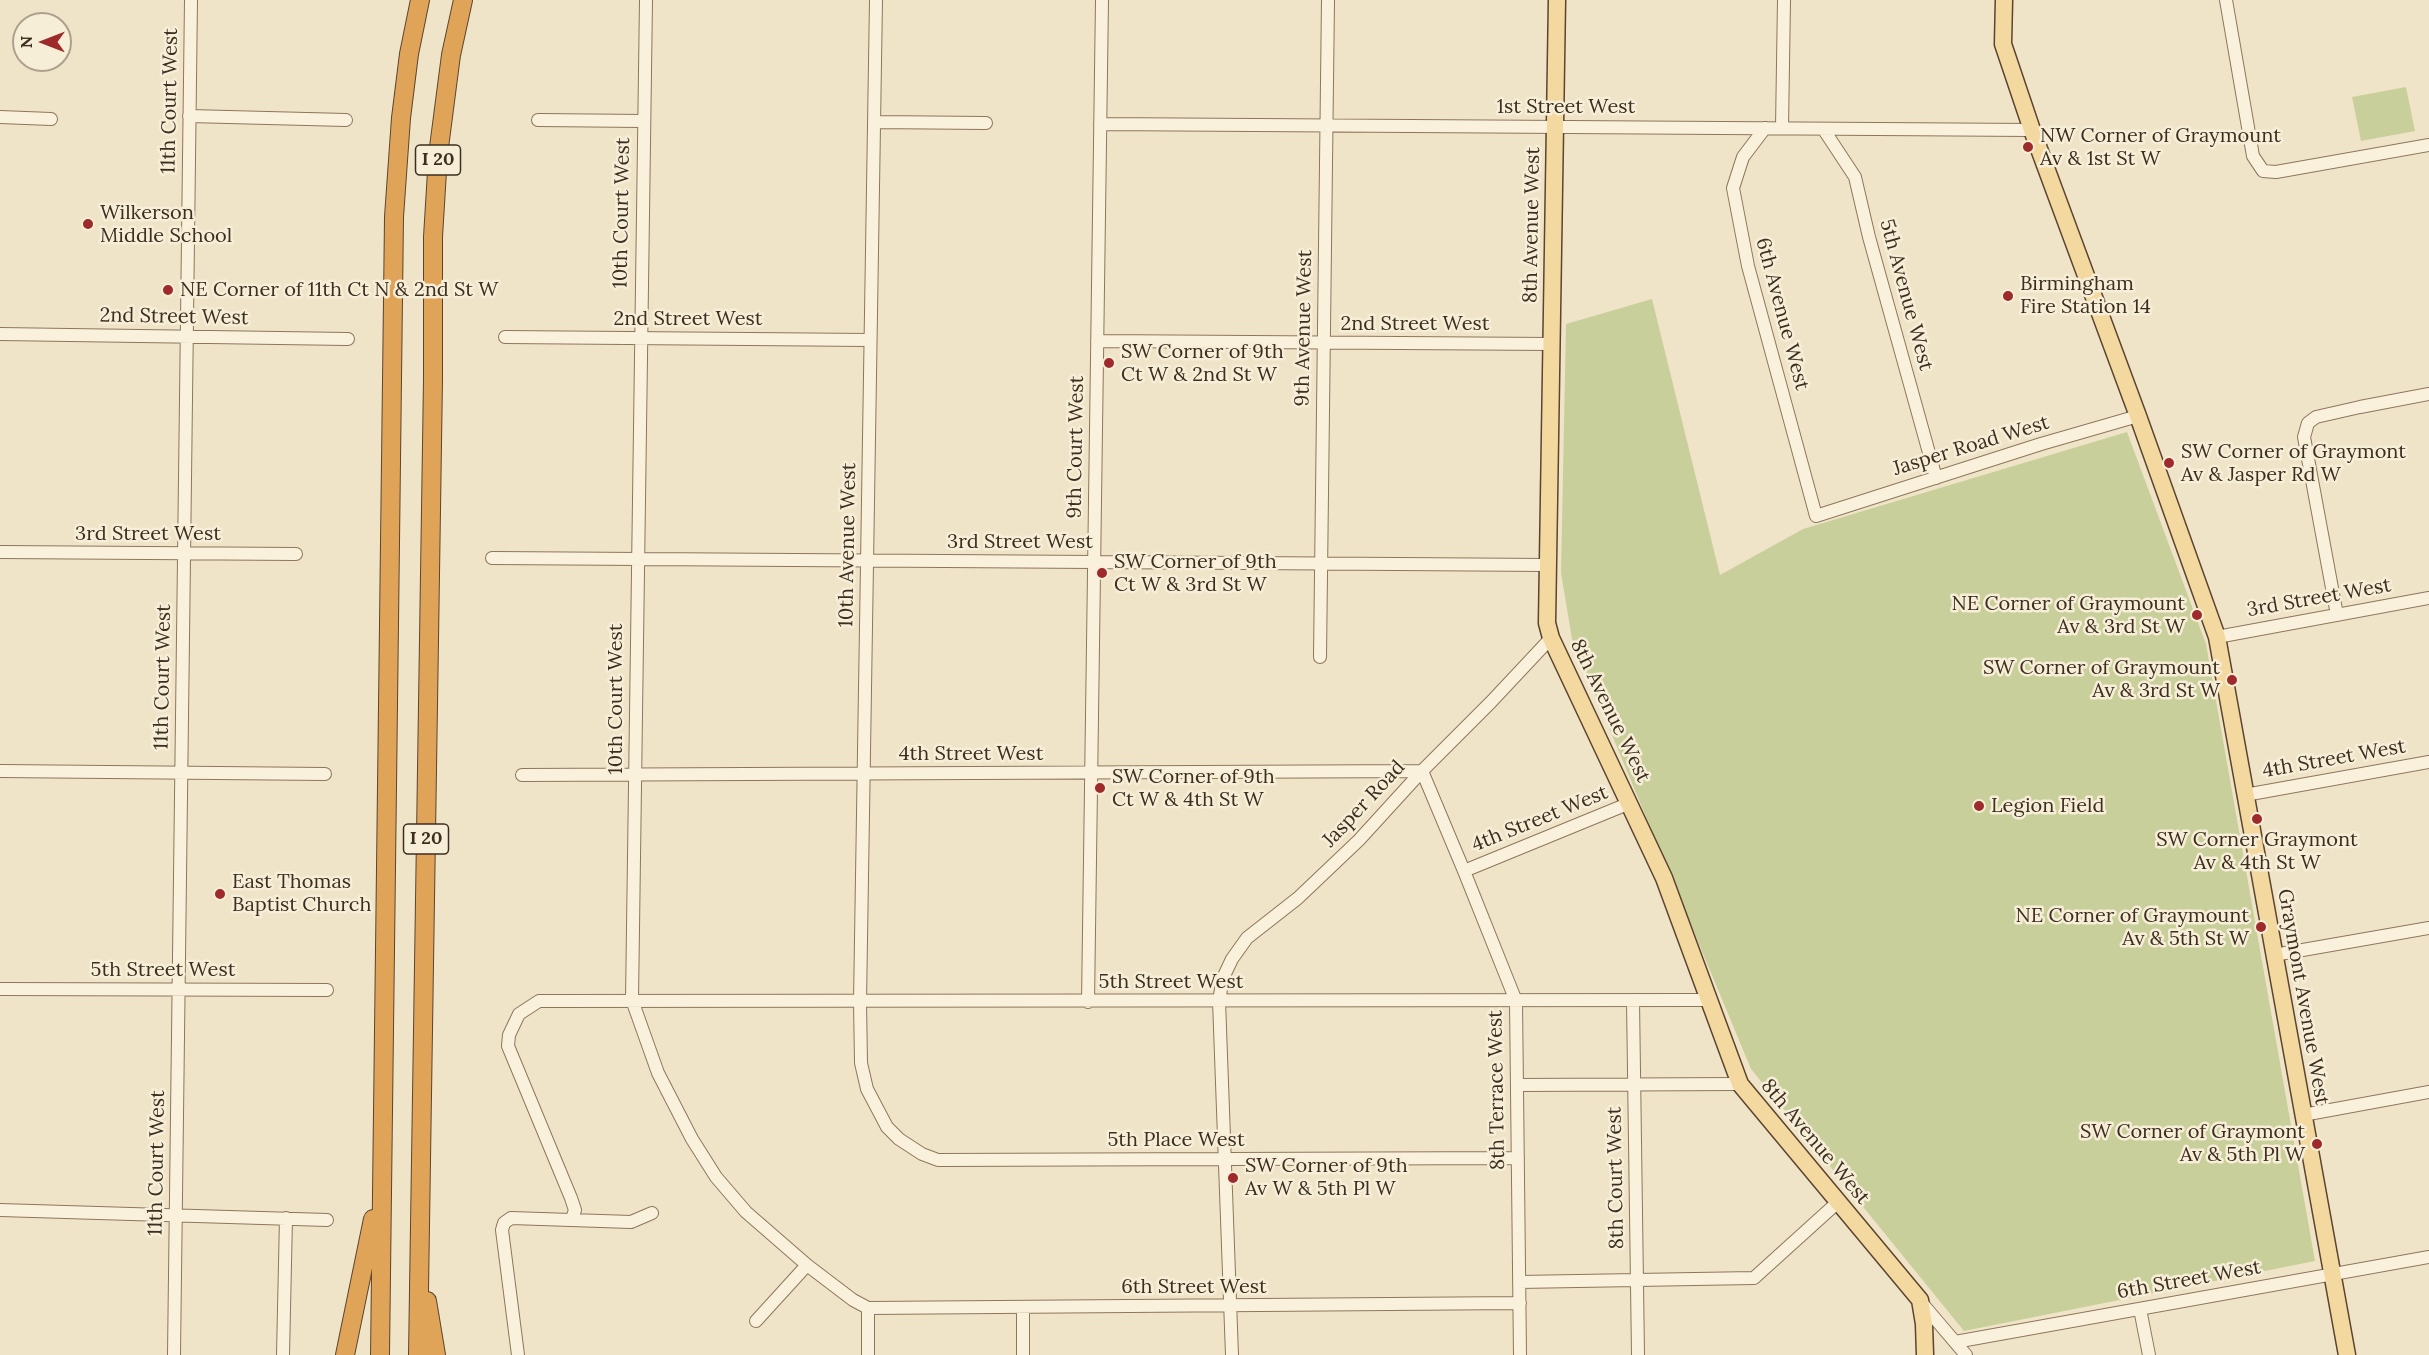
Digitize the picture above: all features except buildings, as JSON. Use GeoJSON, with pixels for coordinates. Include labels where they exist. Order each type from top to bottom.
{"type":"FeatureCollection","features":[{"type":"Feature","properties":{"kind":"highway","name":"I 20"},"geometry":{"type":"LineString","coordinates":[[380,1355],[394,217],[400,128],[409,54],[420,0]]}},
{"type":"Feature","properties":{"kind":"highway","name":"I 20"},"geometry":{"type":"LineString","coordinates":[[418,1355],[432,459],[433,237],[439,146],[451,55],[463,0]]}},
{"type":"Feature","properties":{"kind":"highway"},"geometry":{"type":"LineString","coordinates":[[345,1355],[371,1230],[382,1140]]}},
{"type":"Feature","properties":{"kind":"highway"},"geometry":{"type":"LineString","coordinates":[[419,1259],[436,1355]]}},
{"type":"Feature","properties":{"kind":"main road","name":"8th Avenue West"},"geometry":{"type":"LineString","coordinates":[[1557,0],[1547,623],[1551,638],[1664,878],[1740,1084],[1920,1300]]}},
{"type":"Feature","properties":{"kind":"main road","name":"Graymont Avenue West"},"geometry":{"type":"LineString","coordinates":[[2004,0],[2004,44],[2032,130],[2217,637],[2347,1355]]}},
{"type":"Feature","properties":{"kind":"main road"},"geometry":{"type":"LineString","coordinates":[[1920,1300],[1924,1324],[1925,1355]]}},
{"type":"Feature","properties":{"kind":"street","name":"11th Court West"},"geometry":{"type":"LineString","coordinates":[[174,1355],[191,0]]}},
{"type":"Feature","properties":{"kind":"street","name":"10th Court West"},"geometry":{"type":"LineString","coordinates":[[646,0],[632,1000],[658,1072],[692,1139],[716,1177],[746,1212],[807,1265],[853,1300],[868,1308]]}},
{"type":"Feature","properties":{"kind":"street","name":"10th Avenue West"},"geometry":{"type":"LineString","coordinates":[[867,1089],[861,1064],[860,1002],[876,0]]}},
{"type":"Feature","properties":{"kind":"street","name":"9th Court West"},"geometry":{"type":"LineString","coordinates":[[1088,1002],[1102,0]]}},
{"type":"Feature","properties":{"kind":"street","name":"9th Avenue West"},"geometry":{"type":"LineString","coordinates":[[1320,657],[1328,0]]}},
{"type":"Feature","properties":{"kind":"street"},"geometry":{"type":"LineString","coordinates":[[1782,128],[1784,0]]}},
{"type":"Feature","properties":{"kind":"street"},"geometry":{"type":"LineString","coordinates":[[2226,0],[2253,156],[2263,171],[2276,172],[2308,167],[2429,145]]}},
{"type":"Feature","properties":{"kind":"street"},"geometry":{"type":"LineString","coordinates":[[189,116],[345,120]]}},
{"type":"Feature","properties":{"kind":"street"},"geometry":{"type":"LineString","coordinates":[[0,117],[51,119]]}},
{"type":"Feature","properties":{"kind":"street"},"geometry":{"type":"LineString","coordinates":[[538,120],[644,121]]}},
{"type":"Feature","properties":{"kind":"street"},"geometry":{"type":"LineString","coordinates":[[874,122],[986,123]]}},
{"type":"Feature","properties":{"kind":"street","name":"1st Street West"},"geometry":{"type":"LineString","coordinates":[[1100,124],[2032,130]]}},
{"type":"Feature","properties":{"kind":"street","name":"6th Avenue West"},"geometry":{"type":"LineString","coordinates":[[1765,128],[1743,158],[1733,188],[1748,266],[1816,516]]}},
{"type":"Feature","properties":{"kind":"street","name":"5th Avenue West"},"geometry":{"type":"LineString","coordinates":[[1824,130],[1855,177],[1869,237],[1936,478]]}},
{"type":"Feature","properties":{"kind":"street","name":"2nd Street West"},"geometry":{"type":"LineString","coordinates":[[0,334],[348,339]]}},
{"type":"Feature","properties":{"kind":"street","name":"2nd Street West"},"geometry":{"type":"LineString","coordinates":[[505,338],[870,340]]}},
{"type":"Feature","properties":{"kind":"street","name":"2nd Street West"},"geometry":{"type":"LineString","coordinates":[[1097,341],[1552,344]]}},
{"type":"Feature","properties":{"kind":"street"},"geometry":{"type":"LineString","coordinates":[[2337,615],[2304,437],[2307,423],[2316,417],[2429,394]]}},
{"type":"Feature","properties":{"kind":"street","name":"Jasper Road West"},"geometry":{"type":"LineString","coordinates":[[1816,516],[2138,416]]}},
{"type":"Feature","properties":{"kind":"street","name":"3rd Street West"},"geometry":{"type":"LineString","coordinates":[[0,552],[296,554]]}},
{"type":"Feature","properties":{"kind":"street","name":"3rd Street West"},"geometry":{"type":"LineString","coordinates":[[492,558],[1548,565]]}},
{"type":"Feature","properties":{"kind":"street","name":"3rd Street West"},"geometry":{"type":"LineString","coordinates":[[2217,637],[2429,598]]}},
{"type":"Feature","properties":{"kind":"street","name":"Jasper Road"},"geometry":{"type":"LineString","coordinates":[[1219,1001],[1223,978],[1232,959],[1247,938],[1298,898],[1359,840],[1422,771],[1551,638]]}},
{"type":"Feature","properties":{"kind":"street","name":"4th Street West"},"geometry":{"type":"LineString","coordinates":[[2245,795],[2429,762]]}},
{"type":"Feature","properties":{"kind":"street"},"geometry":{"type":"LineString","coordinates":[[0,771],[325,774]]}},
{"type":"Feature","properties":{"kind":"street","name":"4th Street West"},"geometry":{"type":"LineString","coordinates":[[522,775],[1422,771]]}},
{"type":"Feature","properties":{"kind":"street","name":"8th Terrace West"},"geometry":{"type":"LineString","coordinates":[[1422,771],[1516,1001],[1520,1355]]}},
{"type":"Feature","properties":{"kind":"street","name":"4th Street West"},"geometry":{"type":"LineString","coordinates":[[1464,871],[1630,803]]}},
{"type":"Feature","properties":{"kind":"street"},"geometry":{"type":"LineString","coordinates":[[2274,955],[2429,928]]}},
{"type":"Feature","properties":{"kind":"street","name":"5th Street West"},"geometry":{"type":"LineString","coordinates":[[0,989],[327,990]]}},
{"type":"Feature","properties":{"kind":"street","name":"8th Court West"},"geometry":{"type":"LineString","coordinates":[[1633,1000],[1638,1355]]}},
{"type":"Feature","properties":{"kind":"street","name":"5th Street West"},"geometry":{"type":"LineString","coordinates":[[572,1219],[575,1210],[571,1198],[508,1046],[509,1035],[519,1014],[538,1001],[1709,1000]]}},
{"type":"Feature","properties":{"kind":"street"},"geometry":{"type":"LineString","coordinates":[[1219,1001],[1227,1159],[1232,1355]]}},
{"type":"Feature","properties":{"kind":"street"},"geometry":{"type":"LineString","coordinates":[[1517,1085],[1740,1084]]}},
{"type":"Feature","properties":{"kind":"street","name":"5th Place West"},"geometry":{"type":"LineString","coordinates":[[867,1089],[887,1127],[899,1139],[922,1154],[938,1160],[1518,1158]]}},
{"type":"Feature","properties":{"kind":"street"},"geometry":{"type":"LineString","coordinates":[[2303,1116],[2429,1092]]}},
{"type":"Feature","properties":{"kind":"street"},"geometry":{"type":"LineString","coordinates":[[1519,1282],[1754,1278],[1838,1202]]}},
{"type":"Feature","properties":{"kind":"street"},"geometry":{"type":"LineString","coordinates":[[0,1210],[327,1220]]}},
{"type":"Feature","properties":{"kind":"street"},"geometry":{"type":"LineString","coordinates":[[518,1355],[502,1230],[504,1223],[511,1218],[632,1222],[652,1213]]}},
{"type":"Feature","properties":{"kind":"street"},"geometry":{"type":"LineString","coordinates":[[283,1355],[286,1218]]}},
{"type":"Feature","properties":{"kind":"street","name":"6th Street West"},"geometry":{"type":"LineString","coordinates":[[1955,1342],[2429,1257]]}},
{"type":"Feature","properties":{"kind":"street"},"geometry":{"type":"LineString","coordinates":[[756,1322],[807,1265]]}},
{"type":"Feature","properties":{"kind":"street"},"geometry":{"type":"LineString","coordinates":[[1920,1300],[1966,1355]]}},
{"type":"Feature","properties":{"kind":"street","name":"6th Street West"},"geometry":{"type":"LineString","coordinates":[[868,1308],[1520,1303]]}},
{"type":"Feature","properties":{"kind":"street"},"geometry":{"type":"LineString","coordinates":[[1023,1307],[1023,1355]]}},
{"type":"Feature","properties":{"kind":"street"},"geometry":{"type":"LineString","coordinates":[[868,1308],[868,1355]]}},
{"type":"Feature","properties":{"kind":"street"},"geometry":{"type":"LineString","coordinates":[[2140,1309],[2149,1355]]}},
{"type":"Feature","properties":{"kind":"green space"},"geometry":{"type":"Polygon","coordinates":[[[2406,87],[2415,131],[2361,141],[2352,97],[2406,87]]]}},
{"type":"Feature","properties":{"kind":"green space"},"geometry":{"type":"Polygon","coordinates":[[[1652,299],[1720,575],[1803,529],[2127,432],[2206,644],[2315,1261],[1964,1331],[1751,1069],[1572,639],[1561,573],[1566,324],[1652,299]]]}},
{"type":"Feature","properties":{"kind":"place","name":"NW Corner of Graymount Av & 1st St W"},"geometry":{"type":"Point","coordinates":[2028,147]}},
{"type":"Feature","properties":{"kind":"place","name":"Wilkerson Middle School"},"geometry":{"type":"Point","coordinates":[88,224]}},
{"type":"Feature","properties":{"kind":"place","name":"NE Corner of 11th Ct N & 2nd St W"},"geometry":{"type":"Point","coordinates":[168,290]}},
{"type":"Feature","properties":{"kind":"place","name":"Birmingham Fire Station 14"},"geometry":{"type":"Point","coordinates":[2008,296]}},
{"type":"Feature","properties":{"kind":"place","name":"SW Corner of 9th Ct W & 2nd St W"},"geometry":{"type":"Point","coordinates":[1109,363]}},
{"type":"Feature","properties":{"kind":"place","name":"SW Corner of Graymont Av & Jasper Rd W"},"geometry":{"type":"Point","coordinates":[2169,463]}},
{"type":"Feature","properties":{"kind":"place","name":"SW Corner of 9th Ct W & 3rd St W"},"geometry":{"type":"Point","coordinates":[1102,573]}},
{"type":"Feature","properties":{"kind":"place","name":"NE Corner of Graymount Av & 3rd St W"},"geometry":{"type":"Point","coordinates":[2197,615]}},
{"type":"Feature","properties":{"kind":"place","name":"SW Corner of Graymount Av & 3rd St W"},"geometry":{"type":"Point","coordinates":[2232,680]}},
{"type":"Feature","properties":{"kind":"place","name":"SW Corner of 9th Ct W & 4th St W"},"geometry":{"type":"Point","coordinates":[1100,788]}},
{"type":"Feature","properties":{"kind":"place","name":"Legion Field"},"geometry":{"type":"Point","coordinates":[1979,806]}},
{"type":"Feature","properties":{"kind":"place","name":"SW Corner Graymont Av & 4th St W"},"geometry":{"type":"Point","coordinates":[2257,819]}},
{"type":"Feature","properties":{"kind":"place","name":"East Thomas Baptist Church"},"geometry":{"type":"Point","coordinates":[220,894]}},
{"type":"Feature","properties":{"kind":"place","name":"NE Corner of Graymount Av & 5th St W"},"geometry":{"type":"Point","coordinates":[2261,927]}},
{"type":"Feature","properties":{"kind":"place","name":"SW Corner of Graymont Av & 5th Pl W"},"geometry":{"type":"Point","coordinates":[2317,1144]}},
{"type":"Feature","properties":{"kind":"place","name":"SW Corner of 9th Av W & 5th Pl W"},"geometry":{"type":"Point","coordinates":[1233,1178]}}]}
